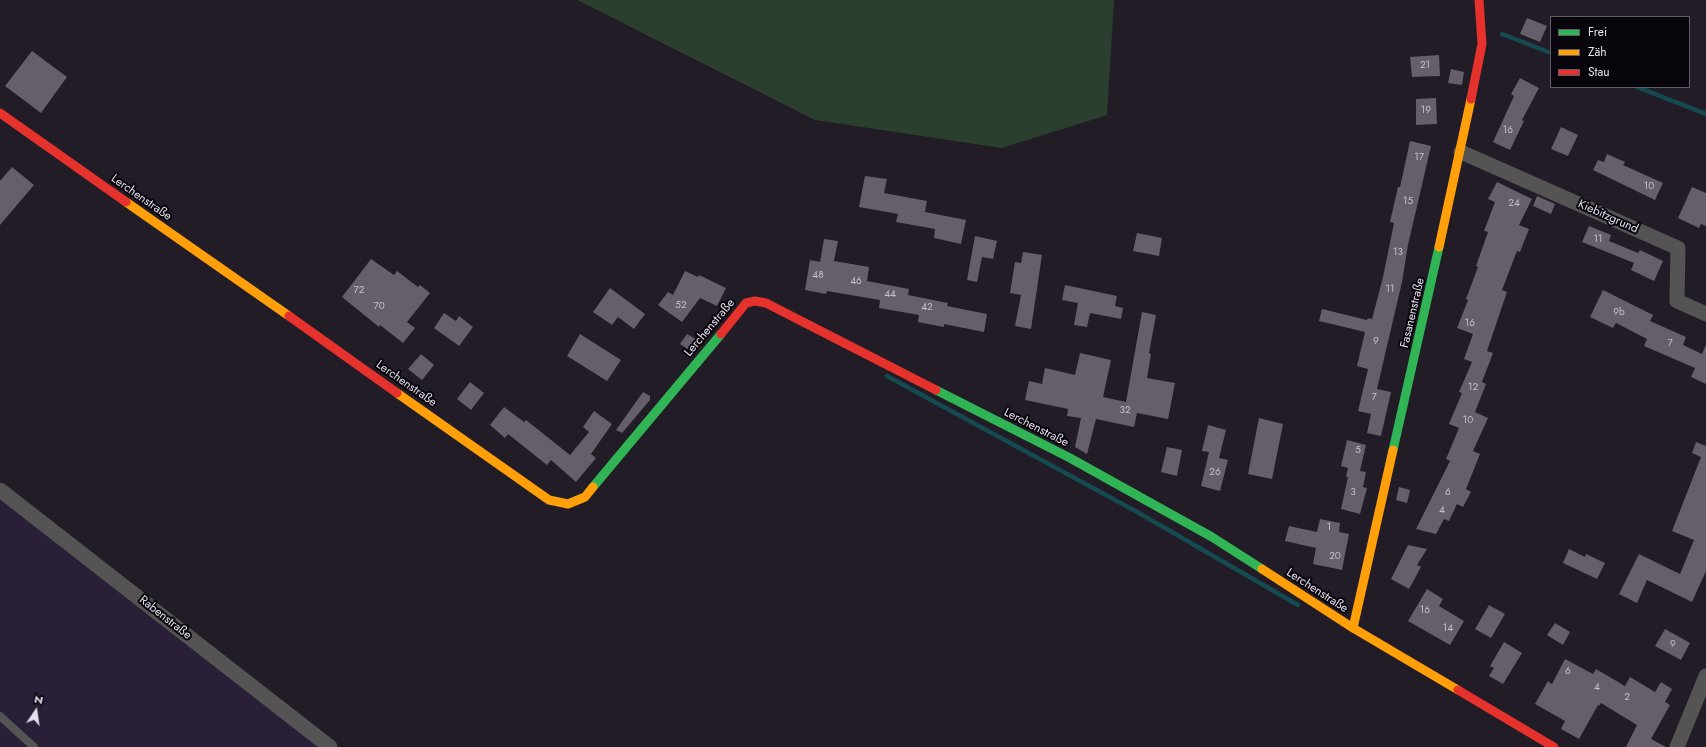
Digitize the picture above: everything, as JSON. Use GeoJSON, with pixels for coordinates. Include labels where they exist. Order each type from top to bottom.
{"type":"FeatureCollection","features":[{"type":"Feature","properties":{"kind":"street","name":"Fasanenstraße"},"geometry":{"type":"LineString","coordinates":[[1353,628],[1461,152],[1482,44],[1479,0]]}},
{"type":"Feature","properties":{"kind":"street","name":"Lerchenstraße"},"geometry":{"type":"LineString","coordinates":[[0,113],[549,500],[568,504],[585,497],[746,303],[755,301],[766,303],[1070,458],[1212,538],[1353,628],[1554,747]]}},
{"type":"Feature","properties":{"kind":"street","name":"Kiebitzgrund"},"geometry":{"type":"LineString","coordinates":[[1461,152],[1678,248],[1677,301],[1706,314]]}},
{"type":"Feature","properties":{"kind":"street","name":"Rabenstraße"},"geometry":{"type":"LineString","coordinates":[[0,490],[330,747]]}},
{"type":"Feature","properties":{"kind":"street"},"geometry":{"type":"LineString","coordinates":[[1677,747],[1706,676]]}},
{"type":"Feature","properties":{"kind":"lane"},"geometry":{"type":"LineString","coordinates":[[0,716],[34,747]]}},
{"type":"Feature","properties":{"kind":"shaded area"},"geometry":{"type":"Polygon","coordinates":[[[0,499],[320,747],[0,747],[0,499]]]}},
{"type":"Feature","properties":{"kind":"green space"},"geometry":{"type":"Polygon","coordinates":[[[577,0],[1114,0],[1107,115],[1002,148],[815,120],[577,0]]]}},
{"type":"Feature","properties":{"kind":"building"},"geometry":{"type":"Polygon","coordinates":[[[1527,18],[1547,26],[1540,42],[1520,34],[1527,18]]]}},
{"type":"Feature","properties":{"kind":"building"},"geometry":{"type":"Polygon","coordinates":[[[32,51],[67,77],[41,113],[5,86],[32,51]]]}},
{"type":"Feature","properties":{"kind":"building"},"geometry":{"type":"Polygon","coordinates":[[[1439,55],[1440,76],[1412,77],[1410,57],[1439,55]]]}},
{"type":"Feature","properties":{"kind":"building"},"geometry":{"type":"Polygon","coordinates":[[[1451,69],[1464,72],[1462,85],[1448,83],[1451,69]]]}},
{"type":"Feature","properties":{"kind":"building"},"geometry":{"type":"Polygon","coordinates":[[[1520,78],[1539,88],[1522,120],[1524,121],[1510,150],[1493,142],[1514,96],[1511,94],[1520,78]]]}},
{"type":"Feature","properties":{"kind":"building"},"geometry":{"type":"Polygon","coordinates":[[[1436,98],[1437,124],[1416,125],[1416,99],[1436,98]]]}},
{"type":"Feature","properties":{"kind":"building"},"geometry":{"type":"Polygon","coordinates":[[[1561,127],[1578,135],[1568,156],[1551,149],[1561,127]]]}},
{"type":"Feature","properties":{"kind":"building"},"geometry":{"type":"Polygon","coordinates":[[[1410,141],[1431,146],[1377,389],[1391,392],[1381,436],[1367,433],[1371,414],[1358,411],[1368,369],[1357,366],[1365,332],[1319,321],[1322,309],[1367,320],[1368,318],[1372,319],[1383,277],[1394,223],[1390,222],[1398,187],[1400,187],[1410,141]]]}},
{"type":"Feature","properties":{"kind":"building"},"geometry":{"type":"Polygon","coordinates":[[[1607,154],[1625,162],[1623,165],[1663,183],[1655,200],[1593,170],[1598,160],[1604,162],[1607,154]]]}},
{"type":"Feature","properties":{"kind":"building"},"geometry":{"type":"Polygon","coordinates":[[[12,167],[34,185],[0,225],[0,181],[12,167]]]}},
{"type":"Feature","properties":{"kind":"building"},"geometry":{"type":"Polygon","coordinates":[[[865,176],[887,179],[884,193],[927,201],[925,212],[966,220],[961,244],[934,238],[935,229],[896,222],[898,214],[859,207],[865,176]]]}},
{"type":"Feature","properties":{"kind":"building"},"geometry":{"type":"Polygon","coordinates":[[[1497,182],[1532,199],[1519,225],[1529,229],[1520,252],[1517,251],[1502,290],[1507,292],[1487,351],[1493,353],[1482,382],[1486,384],[1475,412],[1488,418],[1473,451],[1480,454],[1466,489],[1471,492],[1463,507],[1457,504],[1449,521],[1444,519],[1436,534],[1416,529],[1450,461],[1446,459],[1459,428],[1449,424],[1462,393],[1459,392],[1472,362],[1464,359],[1473,334],[1457,328],[1468,300],[1466,299],[1478,267],[1476,266],[1488,232],[1484,231],[1495,202],[1488,199],[1497,182]]]}},
{"type":"Feature","properties":{"kind":"building"},"geometry":{"type":"Polygon","coordinates":[[[1692,187],[1706,193],[1706,226],[1701,224],[1699,228],[1678,218],[1692,187]]]}},
{"type":"Feature","properties":{"kind":"building"},"geometry":{"type":"Polygon","coordinates":[[[1537,196],[1555,204],[1551,214],[1533,206],[1537,196]]]}},
{"type":"Feature","properties":{"kind":"building"},"geometry":{"type":"Polygon","coordinates":[[[1589,226],[1611,235],[1609,241],[1638,253],[1640,250],[1663,261],[1654,281],[1631,270],[1634,263],[1582,242],[1589,226]]]}},
{"type":"Feature","properties":{"kind":"building"},"geometry":{"type":"Polygon","coordinates":[[[1137,233],[1162,238],[1159,256],[1133,251],[1137,233]]]}},
{"type":"Feature","properties":{"kind":"building"},"geometry":{"type":"Polygon","coordinates":[[[975,236],[997,241],[993,259],[982,257],[977,282],[967,280],[975,236]]]}},
{"type":"Feature","properties":{"kind":"building"},"geometry":{"type":"Polygon","coordinates":[[[824,239],[838,241],[834,261],[869,267],[867,281],[909,289],[908,295],[948,303],[947,306],[987,314],[984,332],[944,324],[944,327],[918,322],[919,315],[879,308],[880,300],[827,291],[826,294],[805,290],[810,260],[820,262],[824,239]]]}},
{"type":"Feature","properties":{"kind":"building"},"geometry":{"type":"Polygon","coordinates":[[[1023,252],[1042,255],[1031,329],[1015,326],[1021,295],[1010,293],[1015,262],[1021,263],[1023,252]]]}},
{"type":"Feature","properties":{"kind":"building"},"geometry":{"type":"Polygon","coordinates":[[[371,259],[394,275],[397,271],[418,287],[420,285],[430,293],[407,322],[415,328],[403,343],[380,325],[379,327],[342,297],[371,259]]]}},
{"type":"Feature","properties":{"kind":"building"},"geometry":{"type":"Polygon","coordinates":[[[685,271],[698,277],[699,275],[726,288],[717,306],[700,298],[682,322],[658,305],[668,292],[673,295],[685,271]]]}},
{"type":"Feature","properties":{"kind":"building"},"geometry":{"type":"Polygon","coordinates":[[[1065,285],[1117,296],[1115,306],[1123,308],[1121,319],[1090,313],[1087,327],[1074,325],[1078,303],[1062,300],[1065,285]]]}},
{"type":"Feature","properties":{"kind":"building"},"geometry":{"type":"Polygon","coordinates":[[[610,288],[645,314],[634,329],[618,317],[612,325],[593,312],[610,288]]]}},
{"type":"Feature","properties":{"kind":"building"},"geometry":{"type":"Polygon","coordinates":[[[1603,290],[1653,315],[1650,321],[1686,337],[1683,345],[1702,354],[1706,345],[1706,384],[1691,377],[1695,368],[1644,346],[1647,339],[1616,323],[1613,328],[1590,317],[1603,290]]]}},
{"type":"Feature","properties":{"kind":"building"},"geometry":{"type":"Polygon","coordinates":[[[1142,312],[1156,315],[1149,353],[1151,354],[1147,378],[1175,383],[1168,419],[1137,413],[1134,427],[1096,419],[1087,454],[1075,447],[1081,418],[1067,416],[1068,409],[1025,400],[1029,381],[1042,384],[1045,368],[1075,375],[1080,353],[1111,360],[1103,397],[1126,402],[1142,312]]]}},
{"type":"Feature","properties":{"kind":"building"},"geometry":{"type":"Polygon","coordinates":[[[444,313],[456,321],[459,316],[473,327],[459,346],[434,328],[444,313]]]}},
{"type":"Feature","properties":{"kind":"building"},"geometry":{"type":"Polygon","coordinates":[[[580,334],[621,360],[607,381],[567,356],[580,334]]]}},
{"type":"Feature","properties":{"kind":"building"},"geometry":{"type":"Polygon","coordinates":[[[687,334],[699,341],[691,351],[680,344],[687,334]]]}},
{"type":"Feature","properties":{"kind":"building"},"geometry":{"type":"Polygon","coordinates":[[[421,354],[434,365],[422,380],[408,369],[421,354]]]}},
{"type":"Feature","properties":{"kind":"building"},"geometry":{"type":"Polygon","coordinates":[[[470,382],[484,393],[471,410],[457,399],[470,382]]]}},
{"type":"Feature","properties":{"kind":"building"},"geometry":{"type":"Polygon","coordinates":[[[643,392],[650,396],[650,400],[622,433],[616,430],[643,392]]]}},
{"type":"Feature","properties":{"kind":"building"},"geometry":{"type":"Polygon","coordinates":[[[504,407],[524,422],[526,420],[570,455],[589,432],[583,427],[594,411],[612,424],[591,454],[596,458],[576,482],[551,460],[547,465],[508,434],[505,438],[490,425],[504,407]]]}},
{"type":"Feature","properties":{"kind":"building"},"geometry":{"type":"Polygon","coordinates":[[[1259,418],[1283,424],[1272,479],[1248,474],[1259,418]]]}},
{"type":"Feature","properties":{"kind":"building"},"geometry":{"type":"Polygon","coordinates":[[[1208,425],[1226,430],[1219,458],[1228,460],[1220,491],[1201,486],[1209,452],[1202,451],[1208,425]]]}},
{"type":"Feature","properties":{"kind":"building"},"geometry":{"type":"Polygon","coordinates":[[[1347,440],[1366,445],[1360,471],[1366,472],[1363,487],[1367,488],[1360,514],[1341,509],[1348,477],[1346,477],[1348,468],[1341,466],[1347,440]]]}},
{"type":"Feature","properties":{"kind":"building"},"geometry":{"type":"Polygon","coordinates":[[[1696,442],[1706,446],[1706,571],[1692,602],[1647,580],[1637,603],[1619,594],[1639,554],[1680,574],[1694,540],[1672,531],[1701,457],[1692,453],[1696,442]]]}},
{"type":"Feature","properties":{"kind":"building"},"geometry":{"type":"Polygon","coordinates":[[[1167,447],[1182,450],[1177,476],[1161,472],[1167,447]]]}},
{"type":"Feature","properties":{"kind":"building"},"geometry":{"type":"Polygon","coordinates":[[[1399,487],[1410,490],[1407,503],[1396,500],[1399,487]]]}},
{"type":"Feature","properties":{"kind":"building"},"geometry":{"type":"Polygon","coordinates":[[[1320,519],[1340,523],[1339,532],[1349,534],[1342,570],[1313,564],[1316,548],[1285,541],[1289,526],[1317,532],[1320,519]]]}},
{"type":"Feature","properties":{"kind":"building"},"geometry":{"type":"Polygon","coordinates":[[[1408,545],[1427,549],[1417,565],[1421,567],[1409,589],[1391,579],[1408,545]]]}},
{"type":"Feature","properties":{"kind":"building"},"geometry":{"type":"Polygon","coordinates":[[[1569,549],[1585,557],[1586,554],[1605,563],[1597,579],[1563,563],[1569,549]]]}},
{"type":"Feature","properties":{"kind":"building"},"geometry":{"type":"Polygon","coordinates":[[[1427,589],[1443,599],[1439,606],[1464,621],[1450,645],[1408,621],[1427,589]]]}},
{"type":"Feature","properties":{"kind":"building"},"geometry":{"type":"Polygon","coordinates":[[[1489,605],[1505,614],[1491,638],[1475,629],[1489,605]]]}},
{"type":"Feature","properties":{"kind":"building"},"geometry":{"type":"Polygon","coordinates":[[[1555,623],[1570,632],[1563,645],[1547,635],[1555,623]]]}},
{"type":"Feature","properties":{"kind":"building"},"geometry":{"type":"Polygon","coordinates":[[[1665,629],[1690,643],[1681,660],[1655,646],[1665,629]]]}},
{"type":"Feature","properties":{"kind":"building"},"geometry":{"type":"Polygon","coordinates":[[[1504,642],[1522,653],[1503,684],[1489,676],[1494,668],[1490,666],[1504,642]]]}},
{"type":"Feature","properties":{"kind":"building"},"geometry":{"type":"Polygon","coordinates":[[[1565,659],[1593,674],[1596,669],[1625,686],[1630,677],[1655,692],[1661,682],[1672,689],[1665,702],[1670,705],[1651,739],[1666,747],[1626,747],[1637,725],[1601,703],[1599,706],[1598,705],[1579,739],[1561,729],[1565,721],[1535,704],[1548,681],[1552,684],[1565,659]]]}},
{"type":"Feature","properties":{"kind":"waterway"},"geometry":{"type":"LineString","coordinates":[[1502,34],[1550,53]]}},
{"type":"Feature","properties":{"kind":"waterway"},"geometry":{"type":"LineString","coordinates":[[1640,88],[1706,114]]}},
{"type":"Feature","properties":{"kind":"waterway"},"geometry":{"type":"LineString","coordinates":[[887,376],[1139,513],[1298,605]]}},
{"type":"Feature","properties":{"kind":"traffic: fast"},"geometry":{"type":"LineString","coordinates":[[1393,450],[1439,247]]}},
{"type":"Feature","properties":{"kind":"traffic: fast"},"geometry":{"type":"LineString","coordinates":[[593,487],[721,334]]}},
{"type":"Feature","properties":{"kind":"traffic: fast"},"geometry":{"type":"LineString","coordinates":[[936,390],[1070,458],[1212,537],[1262,569]]}},
{"type":"Feature","properties":{"kind":"traffic: slow"},"geometry":{"type":"LineString","coordinates":[[1439,247],[1471,99]]}},
{"type":"Feature","properties":{"kind":"traffic: slow"},"geometry":{"type":"LineString","coordinates":[[126,202],[289,316]]}},
{"type":"Feature","properties":{"kind":"traffic: slow"},"geometry":{"type":"LineString","coordinates":[[397,393],[549,500],[568,504],[585,497],[593,487]]}},
{"type":"Feature","properties":{"kind":"traffic: slow"},"geometry":{"type":"LineString","coordinates":[[1353,628],[1393,450]]}},
{"type":"Feature","properties":{"kind":"traffic: slow"},"geometry":{"type":"LineString","coordinates":[[1262,569],[1353,628],[1458,690]]}},
{"type":"Feature","properties":{"kind":"traffic: jam"},"geometry":{"type":"LineString","coordinates":[[1471,99],[1482,44],[1479,0]]}},
{"type":"Feature","properties":{"kind":"traffic: jam"},"geometry":{"type":"LineString","coordinates":[[0,113],[126,202]]}},
{"type":"Feature","properties":{"kind":"traffic: jam"},"geometry":{"type":"LineString","coordinates":[[721,334],[746,303],[755,301],[766,303],[936,390]]}},
{"type":"Feature","properties":{"kind":"traffic: jam"},"geometry":{"type":"LineString","coordinates":[[289,316],[397,393]]}},
{"type":"Feature","properties":{"kind":"traffic: jam"},"geometry":{"type":"LineString","coordinates":[[1458,690],[1554,747]]}}]}
